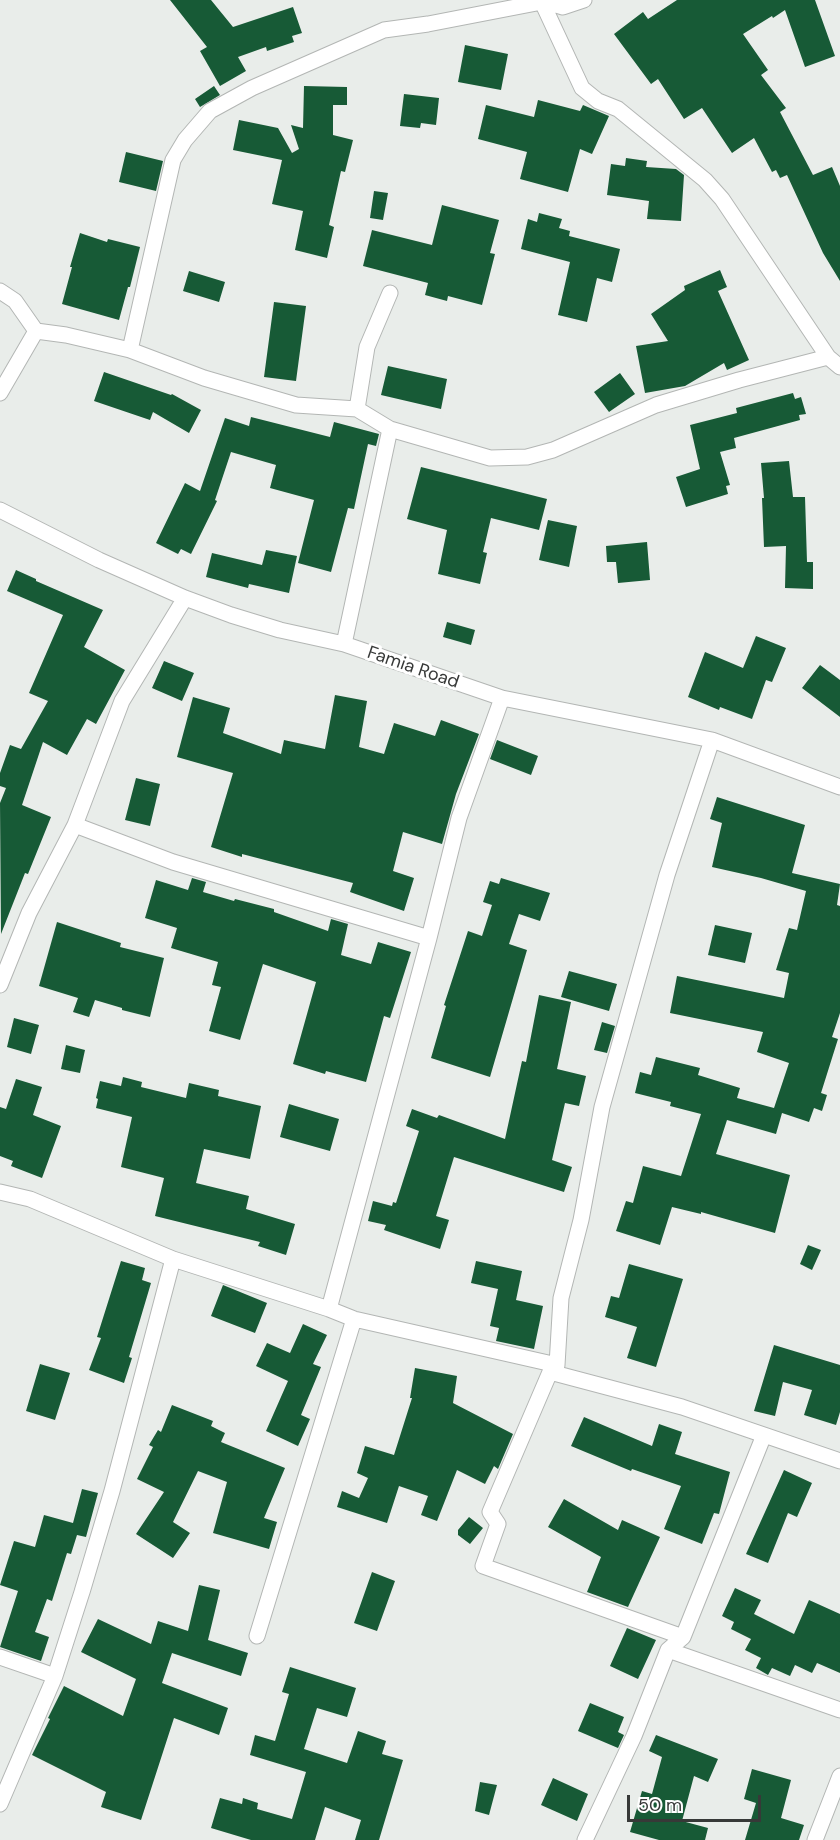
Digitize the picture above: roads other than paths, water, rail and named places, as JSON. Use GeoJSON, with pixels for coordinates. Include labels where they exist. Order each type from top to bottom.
{"type":"FeatureCollection","features":[{"type":"Feature","properties":{"kind":"street"},"geometry":{"type":"LineString","coordinates":[[130,350],[173,160],[185,140],[210,111],[252,88],[384,30],[428,24],[541,1],[563,8],[584,0]]}},
{"type":"Feature","properties":{"kind":"street"},"geometry":{"type":"LineString","coordinates":[[0,291],[15,301],[36,331],[66,335],[130,350],[204,378],[296,405],[357,409],[390,429],[490,458],[527,457],[553,450],[656,405],[739,380],[834,362],[722,199],[705,180],[618,109],[598,101],[582,88],[541,1]]}},
{"type":"Feature","properties":{"kind":"street"},"geometry":{"type":"LineString","coordinates":[[357,409],[367,347],[390,293]]}},
{"type":"Feature","properties":{"kind":"street"},"geometry":{"type":"LineString","coordinates":[[0,393],[36,331]]}},
{"type":"Feature","properties":{"kind":"street"},"geometry":{"type":"LineString","coordinates":[[344,644],[390,429]]}},
{"type":"Feature","properties":{"kind":"street","name":"Famia Road"},"geometry":{"type":"LineString","coordinates":[[0,510],[99,560],[185,598],[280,630],[344,644],[502,698],[712,740],[840,787]]}},
{"type":"Feature","properties":{"kind":"street"},"geometry":{"type":"LineString","coordinates":[[0,985],[29,913],[75,825],[122,701],[185,598]]}},
{"type":"Feature","properties":{"kind":"street"},"geometry":{"type":"LineString","coordinates":[[329,1309],[429,939],[459,818],[502,698]]}},
{"type":"Feature","properties":{"kind":"street"},"geometry":{"type":"LineString","coordinates":[[683,1637],[483,1566],[498,1524],[490,1512],[554,1369],[561,1298],[581,1220],[602,1107],[667,875],[712,740]]}},
{"type":"Feature","properties":{"kind":"street"},"geometry":{"type":"LineString","coordinates":[[75,825],[173,862],[429,939]]}},
{"type":"Feature","properties":{"kind":"street"},"geometry":{"type":"LineString","coordinates":[[0,1192],[30,1199],[173,1259],[354,1319],[554,1369],[682,1407],[840,1461]]}},
{"type":"Feature","properties":{"kind":"street"},"geometry":{"type":"LineString","coordinates":[[0,1804],[55,1676],[112,1491],[173,1259]]}},
{"type":"Feature","properties":{"kind":"street"},"geometry":{"type":"LineString","coordinates":[[257,1636],[354,1319]]}},
{"type":"Feature","properties":{"kind":"street"},"geometry":{"type":"LineString","coordinates":[[585,1840],[634,1736],[668,1650],[683,1637],[764,1436]]}},
{"type":"Feature","properties":{"kind":"street"},"geometry":{"type":"LineString","coordinates":[[668,1650],[840,1710]]}},
{"type":"Feature","properties":{"kind":"street"},"geometry":{"type":"LineString","coordinates":[[0,1657],[55,1676]]}},
{"type":"Feature","properties":{"kind":"street"},"geometry":{"type":"LineString","coordinates":[[815,1840],[840,1776]]}}]}
